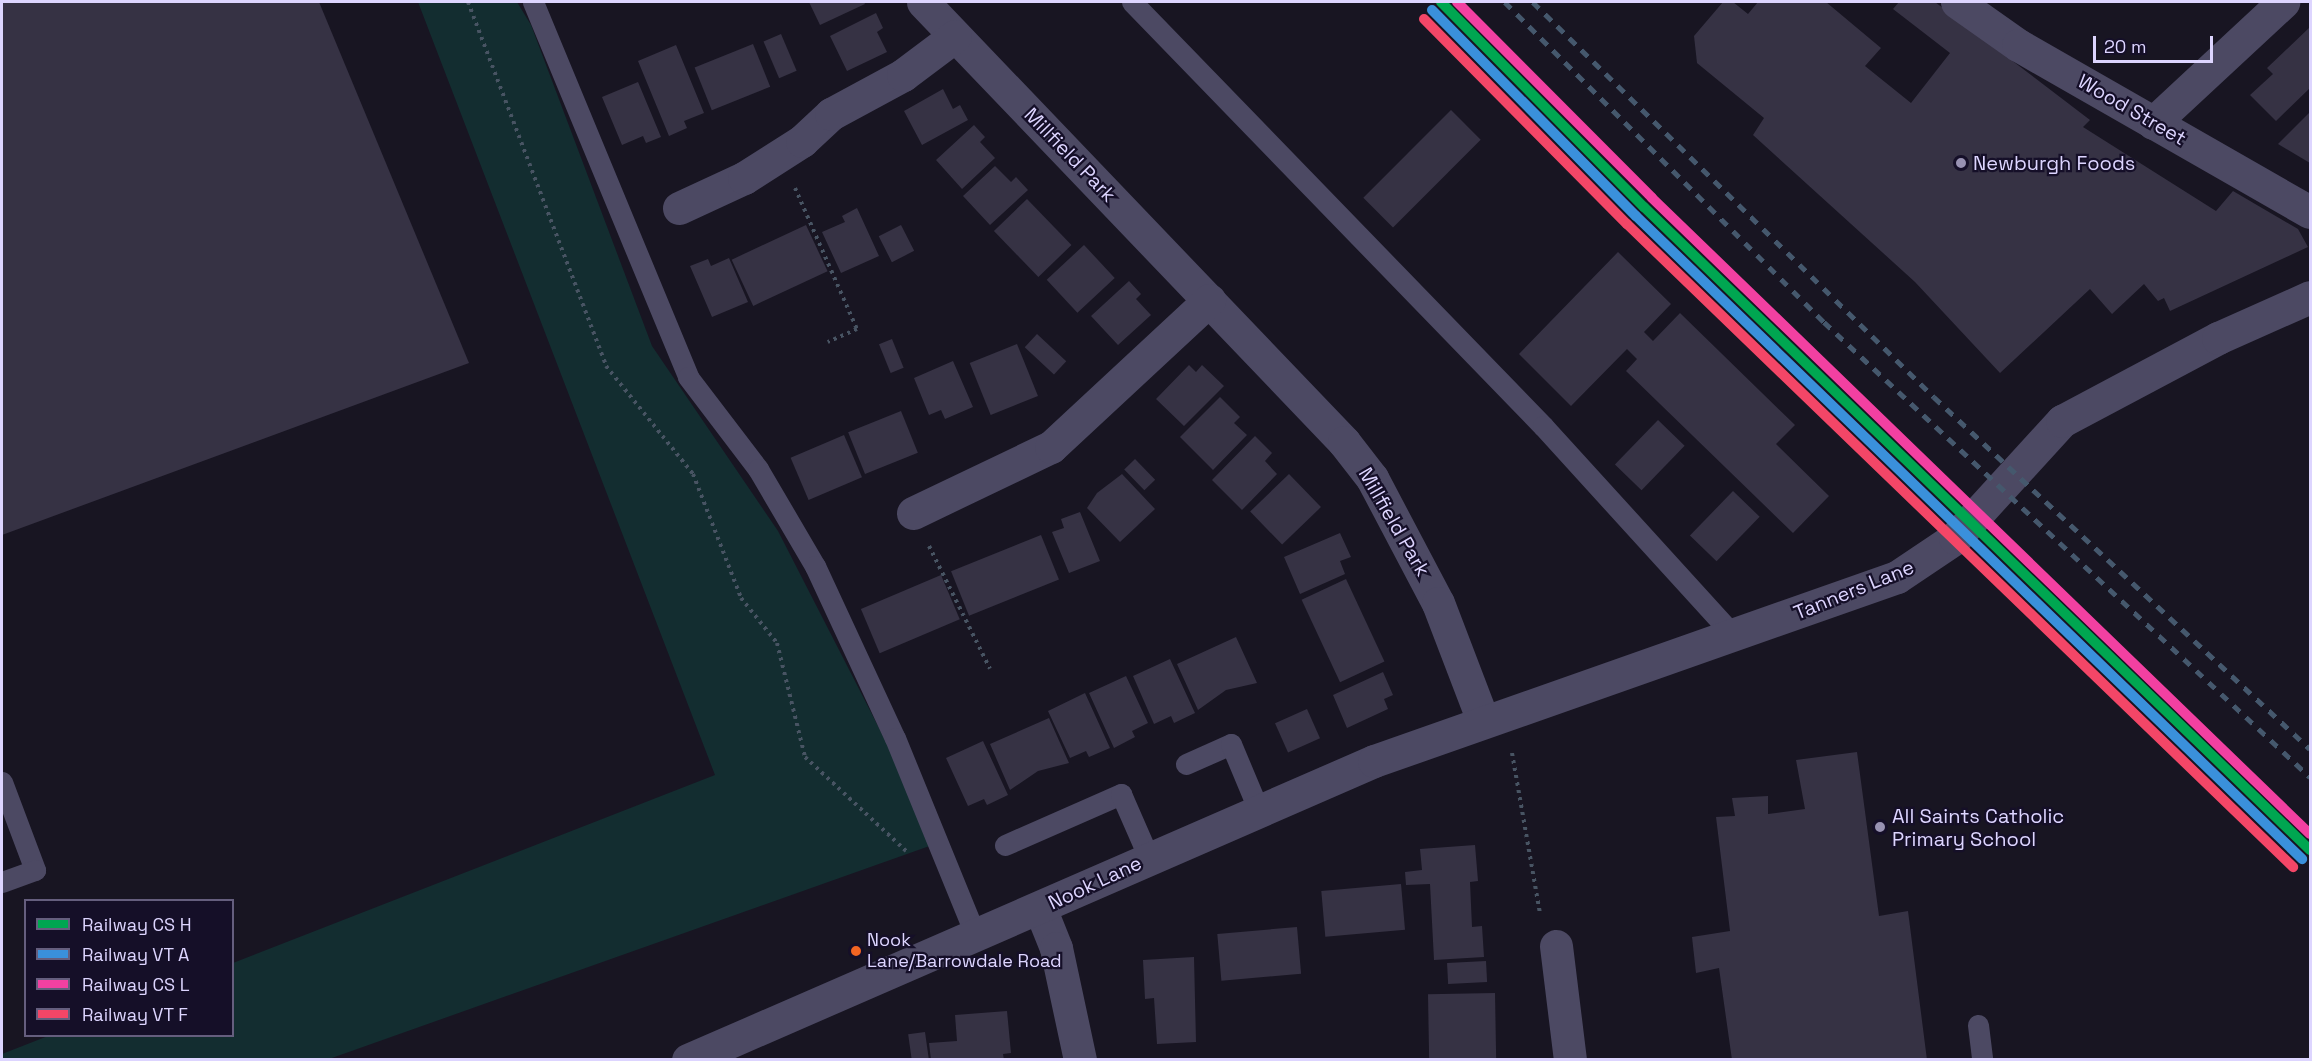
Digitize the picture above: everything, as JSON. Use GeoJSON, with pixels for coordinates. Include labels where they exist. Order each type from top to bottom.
{"type":"FeatureCollection","features":[{"type":"Feature","properties":{"kind":"street","name":"Millfield Park"},"geometry":{"type":"LineString","coordinates":[[923,2],[1209,300],[1372,478],[1438,603],[1494,718]]}},
{"type":"Feature","properties":{"kind":"street","name":"Wood Street"},"geometry":{"type":"LineString","coordinates":[[1957,2],[2018,45],[2310,212]]}},
{"type":"Feature","properties":{"kind":"street"},"geometry":{"type":"LineString","coordinates":[[2153,123],[2283,2]]}},
{"type":"Feature","properties":{"kind":"street"},"geometry":{"type":"LineString","coordinates":[[679,208],[744,178],[781,154],[831,114],[903,75],[955,36]]}},
{"type":"Feature","properties":{"kind":"street","name":"Tanners Lane"},"geometry":{"type":"LineString","coordinates":[[1494,718],[1736,637],[1897,577],[1939,553],[2062,421],[2218,338],[2310,297]]}},
{"type":"Feature","properties":{"kind":"street"},"geometry":{"type":"LineString","coordinates":[[913,513],[1051,447],[1209,300]]}},
{"type":"Feature","properties":{"kind":"street","name":"Nook Lane"},"geometry":{"type":"LineString","coordinates":[[688,1059],[976,936],[1374,761],[1494,718]]}},
{"type":"Feature","properties":{"kind":"street"},"geometry":{"type":"LineString","coordinates":[[1040,908],[1056,948],[1080,1059]]}},
{"type":"Feature","properties":{"kind":"street"},"geometry":{"type":"LineString","coordinates":[[1556,946],[1570,1059]]}},
{"type":"Feature","properties":{"kind":"lane"},"geometry":{"type":"LineString","coordinates":[[533,2],[688,377],[758,469],[815,566],[895,738],[976,936]]}},
{"type":"Feature","properties":{"kind":"lane"},"geometry":{"type":"LineString","coordinates":[[1132,2],[1543,426],[1736,637]]}},
{"type":"Feature","properties":{"kind":"lane"},"geometry":{"type":"LineString","coordinates":[[1186,764],[1231,744],[1259,811]]}},
{"type":"Feature","properties":{"kind":"lane"},"geometry":{"type":"LineString","coordinates":[[2,782],[35,870],[2,882]]}},
{"type":"Feature","properties":{"kind":"lane"},"geometry":{"type":"LineString","coordinates":[[1005,844],[1120,794],[1149,858]]}},
{"type":"Feature","properties":{"kind":"lane"},"geometry":{"type":"LineString","coordinates":[[1978,1024],[1982,1059]]}},
{"type":"Feature","properties":{"kind":"path"},"geometry":{"type":"LineString","coordinates":[[468,2],[606,366],[693,474],[741,598],[777,643],[805,757],[915,860]]}},
{"type":"Feature","properties":{"kind":"path"},"geometry":{"type":"LineString","coordinates":[[781,154],[857,329],[828,342]]}},
{"type":"Feature","properties":{"kind":"path"},"geometry":{"type":"LineString","coordinates":[[913,513],[990,669]]}},
{"type":"Feature","properties":{"kind":"path"},"geometry":{"type":"LineString","coordinates":[[1494,718],[1544,940],[1556,946]]}},
{"type":"Feature","properties":{"kind":"green space"},"geometry":{"type":"Polygon","coordinates":[[[418,2],[517,2],[531,25],[652,346],[778,531],[938,843],[329,1059],[2,1060],[2,1054],[45,1037],[234,1037],[234,963],[715,775],[418,2]]]}},
{"type":"Feature","properties":{"kind":"building"},"geometry":{"type":"Polygon","coordinates":[[[2,2],[319,2],[469,363],[2,535],[2,2]]]}},
{"type":"Feature","properties":{"kind":"building"},"geometry":{"type":"Polygon","coordinates":[[[809,2],[864,2],[865,4],[820,25],[809,2]]]}},
{"type":"Feature","properties":{"kind":"building","name":"Newburgh Foods"},"geometry":{"type":"Polygon","coordinates":[[[1723,2],[1733,2],[1748,14],[1758,2],[1826,2],[1881,48],[1865,66],[1911,103],[1950,53],[1893,9],[1899,2],[1935,2],[2090,120],[2083,127],[2216,211],[2233,191],[2298,229],[2308,247],[2170,311],[2164,298],[2158,301],[2144,284],[2112,314],[2090,289],[2000,373],[1915,282],[1753,135],[1764,118],[1697,63],[1694,36],[1723,2]]]}},
{"type":"Feature","properties":{"kind":"building"},"geometry":{"type":"Polygon","coordinates":[[[876,13],[883,28],[877,32],[887,52],[847,71],[830,36],[876,13]]]}},
{"type":"Feature","properties":{"kind":"building"},"geometry":{"type":"Polygon","coordinates":[[[2310,27],[2310,88],[2276,121],[2250,95],[2273,74],[2267,68],[2310,27]]]}},
{"type":"Feature","properties":{"kind":"building"},"geometry":{"type":"Polygon","coordinates":[[[781,34],[797,71],[779,78],[764,41],[781,34]]]}},
{"type":"Feature","properties":{"kind":"building"},"geometry":{"type":"Polygon","coordinates":[[[753,44],[770,87],[712,110],[695,68],[753,44]]]}},
{"type":"Feature","properties":{"kind":"building"},"geometry":{"type":"Polygon","coordinates":[[[676,45],[704,113],[684,121],[687,128],[669,136],[638,61],[676,45]]]}},
{"type":"Feature","properties":{"kind":"building"},"geometry":{"type":"Polygon","coordinates":[[[638,82],[661,137],[646,143],[643,136],[622,145],[602,97],[638,82]]]}},
{"type":"Feature","properties":{"kind":"building"},"geometry":{"type":"Polygon","coordinates":[[[943,89],[953,109],[960,105],[968,120],[922,145],[904,111],[943,89]]]}},
{"type":"Feature","properties":{"kind":"building"},"geometry":{"type":"Polygon","coordinates":[[[1451,110],[1481,140],[1393,227],[1363,198],[1451,110]]]}},
{"type":"Feature","properties":{"kind":"building"},"geometry":{"type":"Polygon","coordinates":[[[2310,112],[2310,163],[2278,144],[2310,112]]]}},
{"type":"Feature","properties":{"kind":"building"},"geometry":{"type":"Polygon","coordinates":[[[974,125],[985,137],[980,142],[995,158],[962,189],[936,160],[974,125]]]}},
{"type":"Feature","properties":{"kind":"building"},"geometry":{"type":"Polygon","coordinates":[[[995,166],[1011,182],[1016,177],[1028,190],[990,225],[963,196],[995,166]]]}},
{"type":"Feature","properties":{"kind":"building"},"geometry":{"type":"Polygon","coordinates":[[[1027,199],[1071,245],[1038,277],[994,231],[1027,199]]]}},
{"type":"Feature","properties":{"kind":"building"},"geometry":{"type":"Polygon","coordinates":[[[857,208],[879,256],[841,273],[822,232],[845,222],[842,216],[857,208]]]}},
{"type":"Feature","properties":{"kind":"building"},"geometry":{"type":"Polygon","coordinates":[[[806,225],[828,271],[753,306],[732,260],[806,225]]]}},
{"type":"Feature","properties":{"kind":"building"},"geometry":{"type":"Polygon","coordinates":[[[901,225],[914,251],[892,262],[879,236],[901,225]]]}},
{"type":"Feature","properties":{"kind":"building"},"geometry":{"type":"Polygon","coordinates":[[[1084,245],[1115,278],[1077,313],[1047,280],[1084,245]]]}},
{"type":"Feature","properties":{"kind":"building"},"geometry":{"type":"Polygon","coordinates":[[[1618,252],[1671,304],[1644,332],[1653,341],[1680,313],[1795,425],[1776,444],[1829,496],[1793,533],[1626,371],[1637,359],[1627,349],[1571,406],[1519,354],[1618,252]]]}},
{"type":"Feature","properties":{"kind":"building"},"geometry":{"type":"Polygon","coordinates":[[[729,258],[748,302],[712,317],[690,266],[708,259],[711,266],[729,258]]]}},
{"type":"Feature","properties":{"kind":"building"},"geometry":{"type":"Polygon","coordinates":[[[1129,281],[1141,294],[1136,299],[1151,315],[1118,345],[1091,316],[1129,281]]]}},
{"type":"Feature","properties":{"kind":"building"},"geometry":{"type":"Polygon","coordinates":[[[1037,334],[1066,361],[1054,374],[1025,347],[1037,334]]]}},
{"type":"Feature","properties":{"kind":"building"},"geometry":{"type":"Polygon","coordinates":[[[892,339],[904,368],[891,373],[879,344],[892,339]]]}},
{"type":"Feature","properties":{"kind":"building"},"geometry":{"type":"Polygon","coordinates":[[[1017,344],[1038,396],[991,415],[970,363],[1017,344]]]}},
{"type":"Feature","properties":{"kind":"building"},"geometry":{"type":"Polygon","coordinates":[[[953,361],[973,407],[945,419],[941,410],[929,415],[914,378],[953,361]]]}},
{"type":"Feature","properties":{"kind":"building"},"geometry":{"type":"Polygon","coordinates":[[[1189,365],[1196,372],[1202,365],[1224,386],[1184,426],[1156,399],[1189,365]]]}},
{"type":"Feature","properties":{"kind":"building"},"geometry":{"type":"Polygon","coordinates":[[[1220,397],[1240,417],[1234,423],[1247,435],[1213,470],[1180,437],[1220,397]]]}},
{"type":"Feature","properties":{"kind":"building"},"geometry":{"type":"Polygon","coordinates":[[[901,411],[918,453],[865,474],[848,432],[901,411]]]}},
{"type":"Feature","properties":{"kind":"building"},"geometry":{"type":"Polygon","coordinates":[[[1658,420],[1685,446],[1642,490],[1615,465],[1658,420]]]}},
{"type":"Feature","properties":{"kind":"building"},"geometry":{"type":"Polygon","coordinates":[[[844,435],[862,477],[809,500],[791,458],[844,435]]]}},
{"type":"Feature","properties":{"kind":"building"},"geometry":{"type":"Polygon","coordinates":[[[1255,436],[1272,453],[1265,461],[1277,474],[1242,510],[1212,480],[1255,436]]]}},
{"type":"Feature","properties":{"kind":"building"},"geometry":{"type":"Polygon","coordinates":[[[1135,459],[1155,480],[1144,490],[1124,469],[1135,459]]]}},
{"type":"Feature","properties":{"kind":"building"},"geometry":{"type":"Polygon","coordinates":[[[1122,474],[1155,509],[1120,542],[1087,508],[1097,493],[1122,474]]]}},
{"type":"Feature","properties":{"kind":"building"},"geometry":{"type":"Polygon","coordinates":[[[1289,474],[1321,507],[1282,545],[1250,512],[1289,474]]]}},
{"type":"Feature","properties":{"kind":"building"},"geometry":{"type":"Polygon","coordinates":[[[1733,491],[1760,517],[1717,561],[1690,536],[1733,491]]]}},
{"type":"Feature","properties":{"kind":"building"},"geometry":{"type":"Polygon","coordinates":[[[1080,512],[1100,561],[1069,573],[1052,532],[1064,528],[1061,519],[1080,512]]]}},
{"type":"Feature","properties":{"kind":"building"},"geometry":{"type":"Polygon","coordinates":[[[1340,533],[1351,557],[1340,561],[1345,574],[1300,594],[1284,557],[1340,533]]]}},
{"type":"Feature","properties":{"kind":"building"},"geometry":{"type":"Polygon","coordinates":[[[1041,535],[1059,580],[969,616],[951,571],[1041,535]]]}},
{"type":"Feature","properties":{"kind":"building"},"geometry":{"type":"Polygon","coordinates":[[[941,575],[960,619],[880,653],[861,609],[941,575]]]}},
{"type":"Feature","properties":{"kind":"building"},"geometry":{"type":"Polygon","coordinates":[[[1346,579],[1384,661],[1340,682],[1302,600],[1346,579]]]}},
{"type":"Feature","properties":{"kind":"building"},"geometry":{"type":"Polygon","coordinates":[[[1236,637],[1257,683],[1226,690],[1198,710],[1177,664],[1236,637]]]}},
{"type":"Feature","properties":{"kind":"building"},"geometry":{"type":"Polygon","coordinates":[[[1170,659],[1195,713],[1174,723],[1171,716],[1154,724],[1133,676],[1170,659]]]}},
{"type":"Feature","properties":{"kind":"building"},"geometry":{"type":"Polygon","coordinates":[[[1383,672],[1393,695],[1384,699],[1388,709],[1347,728],[1333,695],[1383,672]]]}},
{"type":"Feature","properties":{"kind":"building"},"geometry":{"type":"Polygon","coordinates":[[[1126,676],[1148,723],[1132,731],[1135,737],[1114,748],[1089,693],[1126,676]]]}},
{"type":"Feature","properties":{"kind":"building"},"geometry":{"type":"Polygon","coordinates":[[[1085,693],[1110,748],[1089,757],[1086,751],[1070,758],[1048,711],[1085,693]]]}},
{"type":"Feature","properties":{"kind":"building"},"geometry":{"type":"Polygon","coordinates":[[[1307,709],[1320,738],[1288,752],[1275,723],[1307,709]]]}},
{"type":"Feature","properties":{"kind":"building"},"geometry":{"type":"Polygon","coordinates":[[[1049,718],[1069,763],[1038,771],[1010,790],[990,744],[1049,718]]]}},
{"type":"Feature","properties":{"kind":"building"},"geometry":{"type":"Polygon","coordinates":[[[983,741],[1008,795],[987,805],[984,799],[968,806],[946,758],[983,741]]]}},
{"type":"Feature","properties":{"kind":"building"},"geometry":{"type":"Polygon","coordinates":[[[1857,752],[1879,916],[1908,911],[1927,1060],[1732,1060],[1719,968],[1696,973],[1692,937],[1730,931],[1716,817],[1735,816],[1732,798],[1768,796],[1768,814],[1805,809],[1796,760],[1857,752]]]}},
{"type":"Feature","properties":{"kind":"building"},"geometry":{"type":"Polygon","coordinates":[[[1475,845],[1478,881],[1470,882],[1472,927],[1482,926],[1484,957],[1434,960],[1430,884],[1406,885],[1405,872],[1422,870],[1420,849],[1475,845]]]}},
{"type":"Feature","properties":{"kind":"building"},"geometry":{"type":"Polygon","coordinates":[[[1401,884],[1405,930],[1325,937],[1321,891],[1401,884]]]}},
{"type":"Feature","properties":{"kind":"building"},"geometry":{"type":"Polygon","coordinates":[[[1297,927],[1301,974],[1221,981],[1217,934],[1297,927]]]}},
{"type":"Feature","properties":{"kind":"building"},"geometry":{"type":"Polygon","coordinates":[[[1194,957],[1196,1042],[1157,1044],[1154,998],[1145,999],[1143,960],[1194,957]]]}},
{"type":"Feature","properties":{"kind":"building"},"geometry":{"type":"Polygon","coordinates":[[[1486,961],[1487,982],[1448,984],[1447,963],[1486,961]]]}},
{"type":"Feature","properties":{"kind":"building"},"geometry":{"type":"Polygon","coordinates":[[[1495,993],[1496,1060],[1429,1060],[1428,994],[1495,993]]]}},
{"type":"Feature","properties":{"kind":"building"},"geometry":{"type":"Polygon","coordinates":[[[1007,1011],[1011,1053],[1003,1054],[1004,1060],[931,1060],[929,1043],[957,1041],[955,1015],[1007,1011]]]}},
{"type":"Feature","properties":{"kind":"building"},"geometry":{"type":"Polygon","coordinates":[[[925,1032],[929,1060],[912,1060],[908,1034],[925,1032]]]}},
{"type":"Feature","properties":{"kind":"railway"},"geometry":{"type":"LineString","coordinates":[[1505,2],[1824,322],[2310,777]]}},
{"type":"Feature","properties":{"kind":"railway"},"geometry":{"type":"LineString","coordinates":[[1533,2],[1934,397],[2310,749]]}},
{"type":"Feature","properties":{"kind":"transit line"},"geometry":{"type":"LineString","coordinates":[[1441,2],[1644,207],[2310,850]]}},
{"type":"Feature","properties":{"kind":"transit line"},"geometry":{"type":"LineString","coordinates":[[1457,2],[1652,198],[2310,834]]}},
{"type":"Feature","properties":{"kind":"transit line"},"geometry":{"type":"LineString","coordinates":[[1432,10],[1636,216],[2302,859]]}},
{"type":"Feature","properties":{"kind":"transit line"},"geometry":{"type":"LineString","coordinates":[[1424,19],[1627,224],[2293,867]]}},
{"type":"Feature","properties":{"kind":"place","name":"Newburgh Foods"},"geometry":{"type":"Point","coordinates":[1961,163]}},
{"type":"Feature","properties":{"kind":"place","name":"All Saints Catholic Primary School"},"geometry":{"type":"Point","coordinates":[1880,827]}},
{"type":"Feature","properties":{"kind":"place","name":"Nook Lane/Barrowdale Road"},"geometry":{"type":"Point","coordinates":[856,951]}}]}
